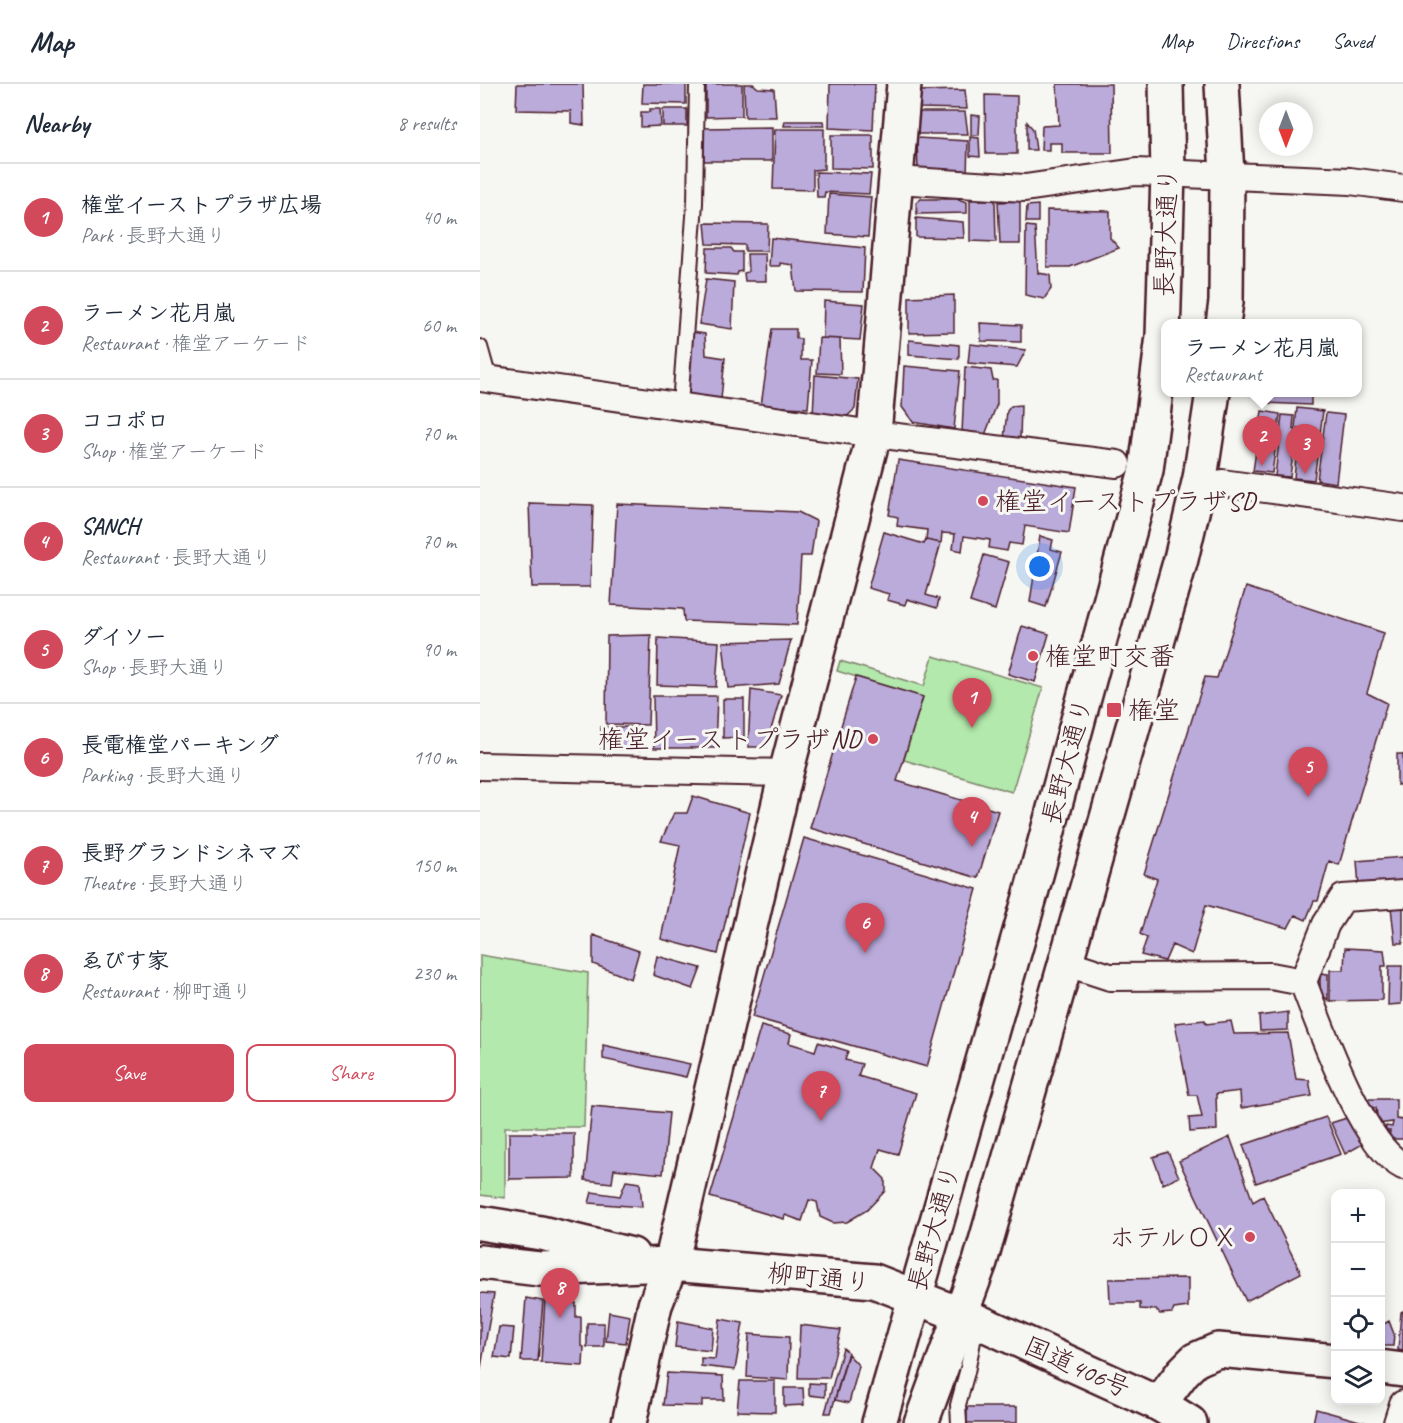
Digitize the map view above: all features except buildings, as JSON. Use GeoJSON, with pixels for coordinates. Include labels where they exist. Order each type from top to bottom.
{"type":"FeatureCollection","features":[{"type":"Feature","properties":{"kind":"main road"},"geometry":{"type":"LineString","coordinates":[[629,1423],[655,1305],[671,1264],[786,773],[888,436],[896,180],[904,84]]}},
{"type":"Feature","properties":{"kind":"main road","name":"長野大通り"},"geometry":{"type":"LineString","coordinates":[[1163,319],[1168,173],[1166,84]]}},
{"type":"Feature","properties":{"kind":"main road"},"geometry":{"type":"LineString","coordinates":[[1222,84],[1227,176],[1226,302],[1224,319]]}},
{"type":"Feature","properties":{"kind":"main road","name":"長野大通り"},"geometry":{"type":"LineString","coordinates":[[879,1423],[1030,897],[1146,471],[1161,344]]}},
{"type":"Feature","properties":{"kind":"main road","name":"長野大通り"},"geometry":{"type":"LineString","coordinates":[[921,1423],[969,1318],[980,1262],[1181,559],[1200,478],[1212,397]]}},
{"type":"Feature","properties":{"kind":"main road","name":"柳町通り"},"geometry":{"type":"LineString","coordinates":[[480,1223],[542,1233],[671,1264]]}},
{"type":"Feature","properties":{"kind":"main road","name":"柳町通り"},"geometry":{"type":"LineString","coordinates":[[480,1262],[539,1269],[671,1264],[874,1281],[969,1318]]}},
{"type":"Feature","properties":{"kind":"main road","name":"国道406号"},"geometry":{"type":"LineString","coordinates":[[969,1318],[1159,1404],[1190,1423]]}},
{"type":"Feature","properties":{"kind":"main road"},"geometry":{"type":"LineString","coordinates":[[1159,1404],[1195,1360],[1218,1350],[1331,1360]]}},
{"type":"Feature","properties":{"kind":"main road"},"geometry":{"type":"LineString","coordinates":[[1385,1368],[1403,1370]]}},
{"type":"Feature","properties":{"kind":"street"},"geometry":{"type":"LineString","coordinates":[[896,180],[1024,188],[1137,172],[1350,182],[1403,188]]}},
{"type":"Feature","properties":{"kind":"street"},"geometry":{"type":"LineString","coordinates":[[484,379],[888,436],[1110,464]]}},
{"type":"Feature","properties":{"kind":"street"},"geometry":{"type":"LineString","coordinates":[[1232,484],[1403,508]]}},
{"type":"Feature","properties":{"kind":"street"},"geometry":{"type":"LineString","coordinates":[[480,766],[786,773]]}},
{"type":"Feature","properties":{"kind":"street"},"geometry":{"type":"LineString","coordinates":[[1403,894],[1343,898],[1326,924],[1303,982],[1338,1074],[1375,1138],[1396,1163],[1403,1166]]}},
{"type":"Feature","properties":{"kind":"street"},"geometry":{"type":"LineString","coordinates":[[1067,963],[1110,977],[1271,976],[1303,982]]}},
{"type":"Feature","properties":{"kind":"street"},"geometry":{"type":"LineString","coordinates":[[1397,1423],[1403,1404]]}},
{"type":"Feature","properties":{"kind":"lane"},"geometry":{"type":"LineString","coordinates":[[680,405],[695,203],[697,84]]}},
{"type":"Feature","properties":{"kind":"lane"},"geometry":{"type":"LineString","coordinates":[[480,347],[484,379]]}},
{"type":"Feature","properties":{"kind":"lane"},"geometry":{"type":"LineString","coordinates":[[958,1423],[958,1405],[967,1372],[969,1318]]}},
{"type":"Feature","properties":{"kind":"green space"},"geometry":{"type":"Polygon","coordinates":[[[933,656],[1043,688],[1012,792],[904,760],[923,697],[837,671],[840,661],[924,686],[933,656]]]}},
{"type":"Feature","properties":{"kind":"green space"},"geometry":{"type":"Polygon","coordinates":[[[480,955],[588,973],[584,1127],[505,1127],[505,1198],[480,1195],[480,955]]]}},
{"type":"Feature","properties":{"kind":"place","name":"ラーメン花月嵐"},"geometry":{"type":"Point","coordinates":[1262,466]}},
{"type":"Feature","properties":{"kind":"place","name":"ココポロ"},"geometry":{"type":"Point","coordinates":[1305,474]}},
{"type":"Feature","properties":{"kind":"place","name":"権堂イーストプラザSD"},"geometry":{"type":"Point","coordinates":[983,501]}},
{"type":"Feature","properties":{"kind":"place","name":"権堂町交番"},"geometry":{"type":"Point","coordinates":[1033,656]}},
{"type":"Feature","properties":{"kind":"place","name":"権堂"},"geometry":{"type":"Point","coordinates":[1114,710]}},
{"type":"Feature","properties":{"kind":"place","name":"権堂イーストプラザ広場"},"geometry":{"type":"Point","coordinates":[972,728]}},
{"type":"Feature","properties":{"kind":"place","name":"権堂イーストプラザND"},"geometry":{"type":"Point","coordinates":[873,739]}},
{"type":"Feature","properties":{"kind":"place","name":"ダイソー"},"geometry":{"type":"Point","coordinates":[1308,797]}},
{"type":"Feature","properties":{"kind":"place","name":"SANCH"},"geometry":{"type":"Point","coordinates":[972,847]}},
{"type":"Feature","properties":{"kind":"place","name":"長電権堂パーキング"},"geometry":{"type":"Point","coordinates":[865,953]}},
{"type":"Feature","properties":{"kind":"place","name":"長野グランドシネマズ"},"geometry":{"type":"Point","coordinates":[821,1121]}},
{"type":"Feature","properties":{"kind":"place","name":"ホテルＯＸ"},"geometry":{"type":"Point","coordinates":[1250,1237]}},
{"type":"Feature","properties":{"kind":"place","name":"ゑびす家"},"geometry":{"type":"Point","coordinates":[560,1318]}}]}
